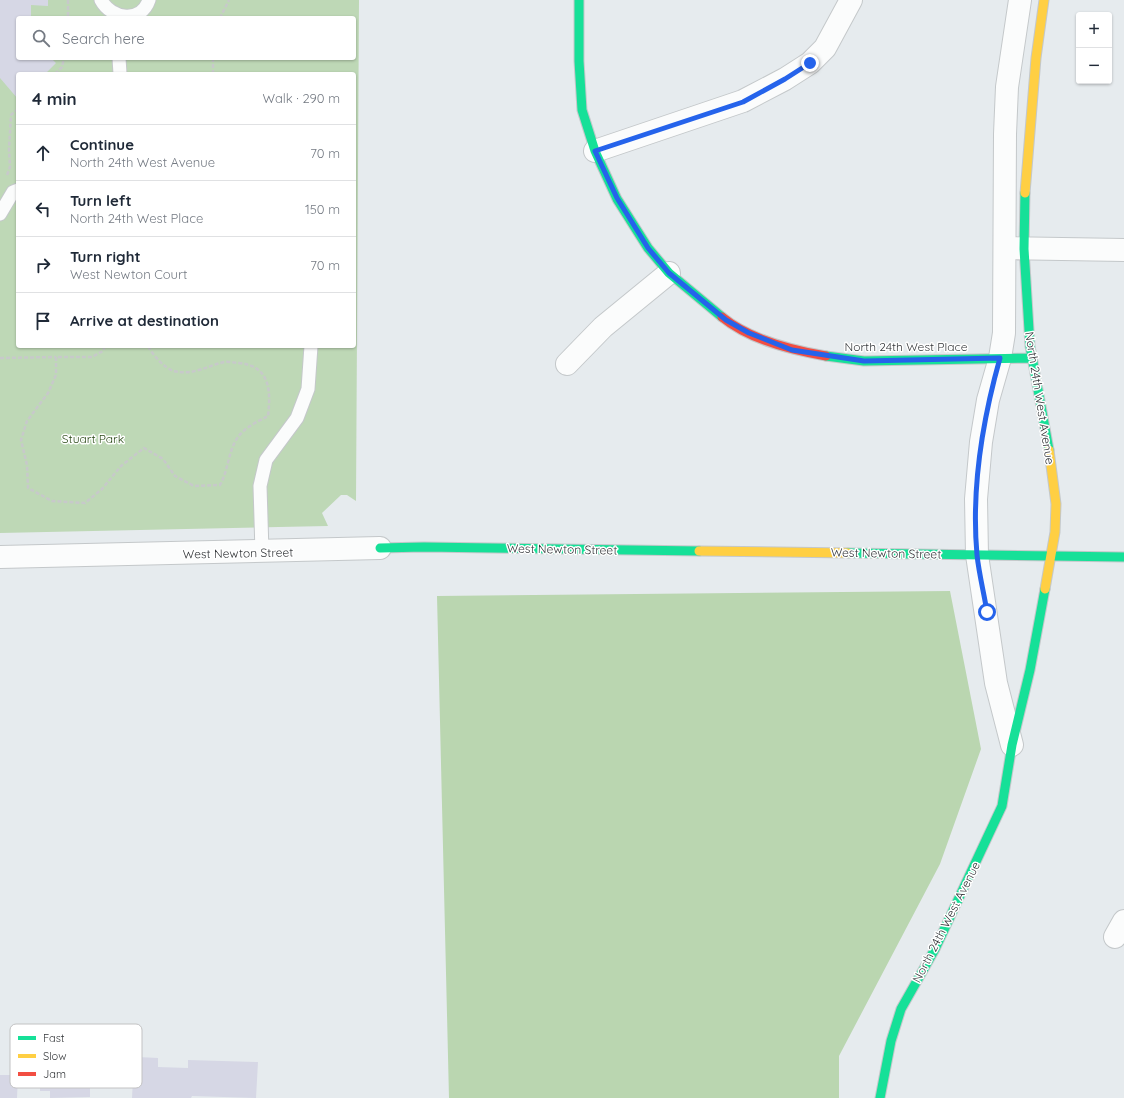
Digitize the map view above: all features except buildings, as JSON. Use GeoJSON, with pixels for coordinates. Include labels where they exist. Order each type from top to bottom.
{"type":"FeatureCollection","features":[{"type":"Feature","properties":{"kind":"street","name":"North 24th West Place"},"geometry":{"type":"LineString","coordinates":[[579,0],[579,61],[582,110],[595,151],[617,198],[648,248],[669,273],[726,320],[749,333],[792,350],[864,361],[1032,358]]}},
{"type":"Feature","properties":{"kind":"street"},"geometry":{"type":"LineString","coordinates":[[595,151],[743,102],[785,79],[810,63],[825,48],[851,0]]}},
{"type":"Feature","properties":{"kind":"street","name":"North 24th West Avenue"},"geometry":{"type":"LineString","coordinates":[[880,1098],[891,1041],[901,1009],[935,949],[1002,806],[1012,745],[1030,670],[1055,532],[1056,504],[1052,466],[1032,358],[1003,177],[1007,87],[1020,0]]}},
{"type":"Feature","properties":{"kind":"street","name":"North 24th West Avenue"},"geometry":{"type":"LineString","coordinates":[[1012,745],[996,683],[977,555],[976,499],[981,442],[988,400],[1000,358],[1014,249],[1025,186],[1033,93],[1044,0]]}},
{"type":"Feature","properties":{"kind":"street"},"geometry":{"type":"LineString","coordinates":[[1014,249],[1124,250]]}},
{"type":"Feature","properties":{"kind":"street"},"geometry":{"type":"LineString","coordinates":[[567,364],[603,327],[669,273]]}},
{"type":"Feature","properties":{"kind":"street","name":"West Newton Street"},"geometry":{"type":"LineString","coordinates":[[0,557],[424,547],[1124,557]]}},
{"type":"Feature","properties":{"kind":"lane"},"geometry":{"type":"LineString","coordinates":[[101,0],[110,12],[116,16]]}},
{"type":"Feature","properties":{"kind":"lane"},"geometry":{"type":"LineString","coordinates":[[127,16],[136,15],[143,10],[150,0]]}},
{"type":"Feature","properties":{"kind":"lane"},"geometry":{"type":"LineString","coordinates":[[119,60],[120,72]]}},
{"type":"Feature","properties":{"kind":"lane"},"geometry":{"type":"LineString","coordinates":[[0,214],[16,191]]}},
{"type":"Feature","properties":{"kind":"lane"},"geometry":{"type":"LineString","coordinates":[[262,552],[260,486],[266,460],[297,418],[308,389],[311,348]]}},
{"type":"Feature","properties":{"kind":"path"},"geometry":{"type":"LineString","coordinates":[[68,0],[68,16]]}},
{"type":"Feature","properties":{"kind":"path"},"geometry":{"type":"LineString","coordinates":[[221,16],[229,0]]}},
{"type":"Feature","properties":{"kind":"path"},"geometry":{"type":"LineString","coordinates":[[57,72],[62,67],[64,60]]}},
{"type":"Feature","properties":{"kind":"path"},"geometry":{"type":"LineString","coordinates":[[213,60],[214,72]]}},
{"type":"Feature","properties":{"kind":"path"},"geometry":{"type":"LineString","coordinates":[[5,181],[10,167],[9,149],[11,115],[16,111]]}},
{"type":"Feature","properties":{"kind":"path"},"geometry":{"type":"LineString","coordinates":[[0,358],[92,357],[103,351],[104,348]]}},
{"type":"Feature","properties":{"kind":"path"},"geometry":{"type":"LineString","coordinates":[[56,357],[56,375],[48,393],[27,421],[21,440],[27,465],[28,488],[52,501],[85,503],[102,489],[121,466],[144,448],[163,459],[175,476],[194,486],[220,485],[226,474],[236,440],[249,427],[268,416],[270,398],[266,378],[250,364],[226,362],[190,373],[173,371],[154,356],[149,348]]}},
{"type":"Feature","properties":{"kind":"green space","name":"Stuart Park"},"geometry":{"type":"Polygon","coordinates":[[[0,0],[359,0],[356,501],[347,495],[341,495],[322,513],[328,526],[0,533],[0,0]]]}},
{"type":"Feature","properties":{"kind":"green space"},"geometry":{"type":"Polygon","coordinates":[[[950,591],[981,749],[940,864],[839,1056],[839,1098],[449,1098],[437,596],[950,591]]]}},
{"type":"Feature","properties":{"kind":"traffic: fast"},"geometry":{"type":"LineString","coordinates":[[579,0],[579,61],[582,110],[595,151],[617,199],[648,248],[669,273],[722,317]]}},
{"type":"Feature","properties":{"kind":"traffic: fast"},"geometry":{"type":"LineString","coordinates":[[1025,193],[1024,249],[1030,346],[1049,450]]}},
{"type":"Feature","properties":{"kind":"traffic: fast"},"geometry":{"type":"LineString","coordinates":[[826,356],[864,361],[1032,358]]}},
{"type":"Feature","properties":{"kind":"traffic: fast"},"geometry":{"type":"LineString","coordinates":[[380,548],[424,547],[699,551]]}},
{"type":"Feature","properties":{"kind":"traffic: fast"},"geometry":{"type":"LineString","coordinates":[[848,553],[1124,557]]}},
{"type":"Feature","properties":{"kind":"traffic: fast"},"geometry":{"type":"LineString","coordinates":[[880,1098],[891,1041],[901,1009],[935,949],[1002,806],[1012,745],[1030,670],[1045,589]]}},
{"type":"Feature","properties":{"kind":"traffic: slow"},"geometry":{"type":"LineString","coordinates":[[1025,193],[1036,58],[1044,0]]}},
{"type":"Feature","properties":{"kind":"traffic: slow"},"geometry":{"type":"LineString","coordinates":[[1045,589],[1055,532],[1056,504],[1049,450]]}},
{"type":"Feature","properties":{"kind":"traffic: slow"},"geometry":{"type":"LineString","coordinates":[[699,551],[848,553]]}},
{"type":"Feature","properties":{"kind":"traffic: jam"},"geometry":{"type":"LineString","coordinates":[[722,317],[745,332],[771,343],[799,351],[826,356]]}},
{"type":"Feature","properties":{"kind":"route"},"geometry":{"type":"LineString","coordinates":[[810,63],[785,79],[743,102],[595,151],[617,198],[633,226],[648,248],[669,273],[726,320],[749,333],[792,350],[835,358],[864,361],[1000,358],[988,400],[981,442],[976,499],[977,555],[987,612]]}}]}
